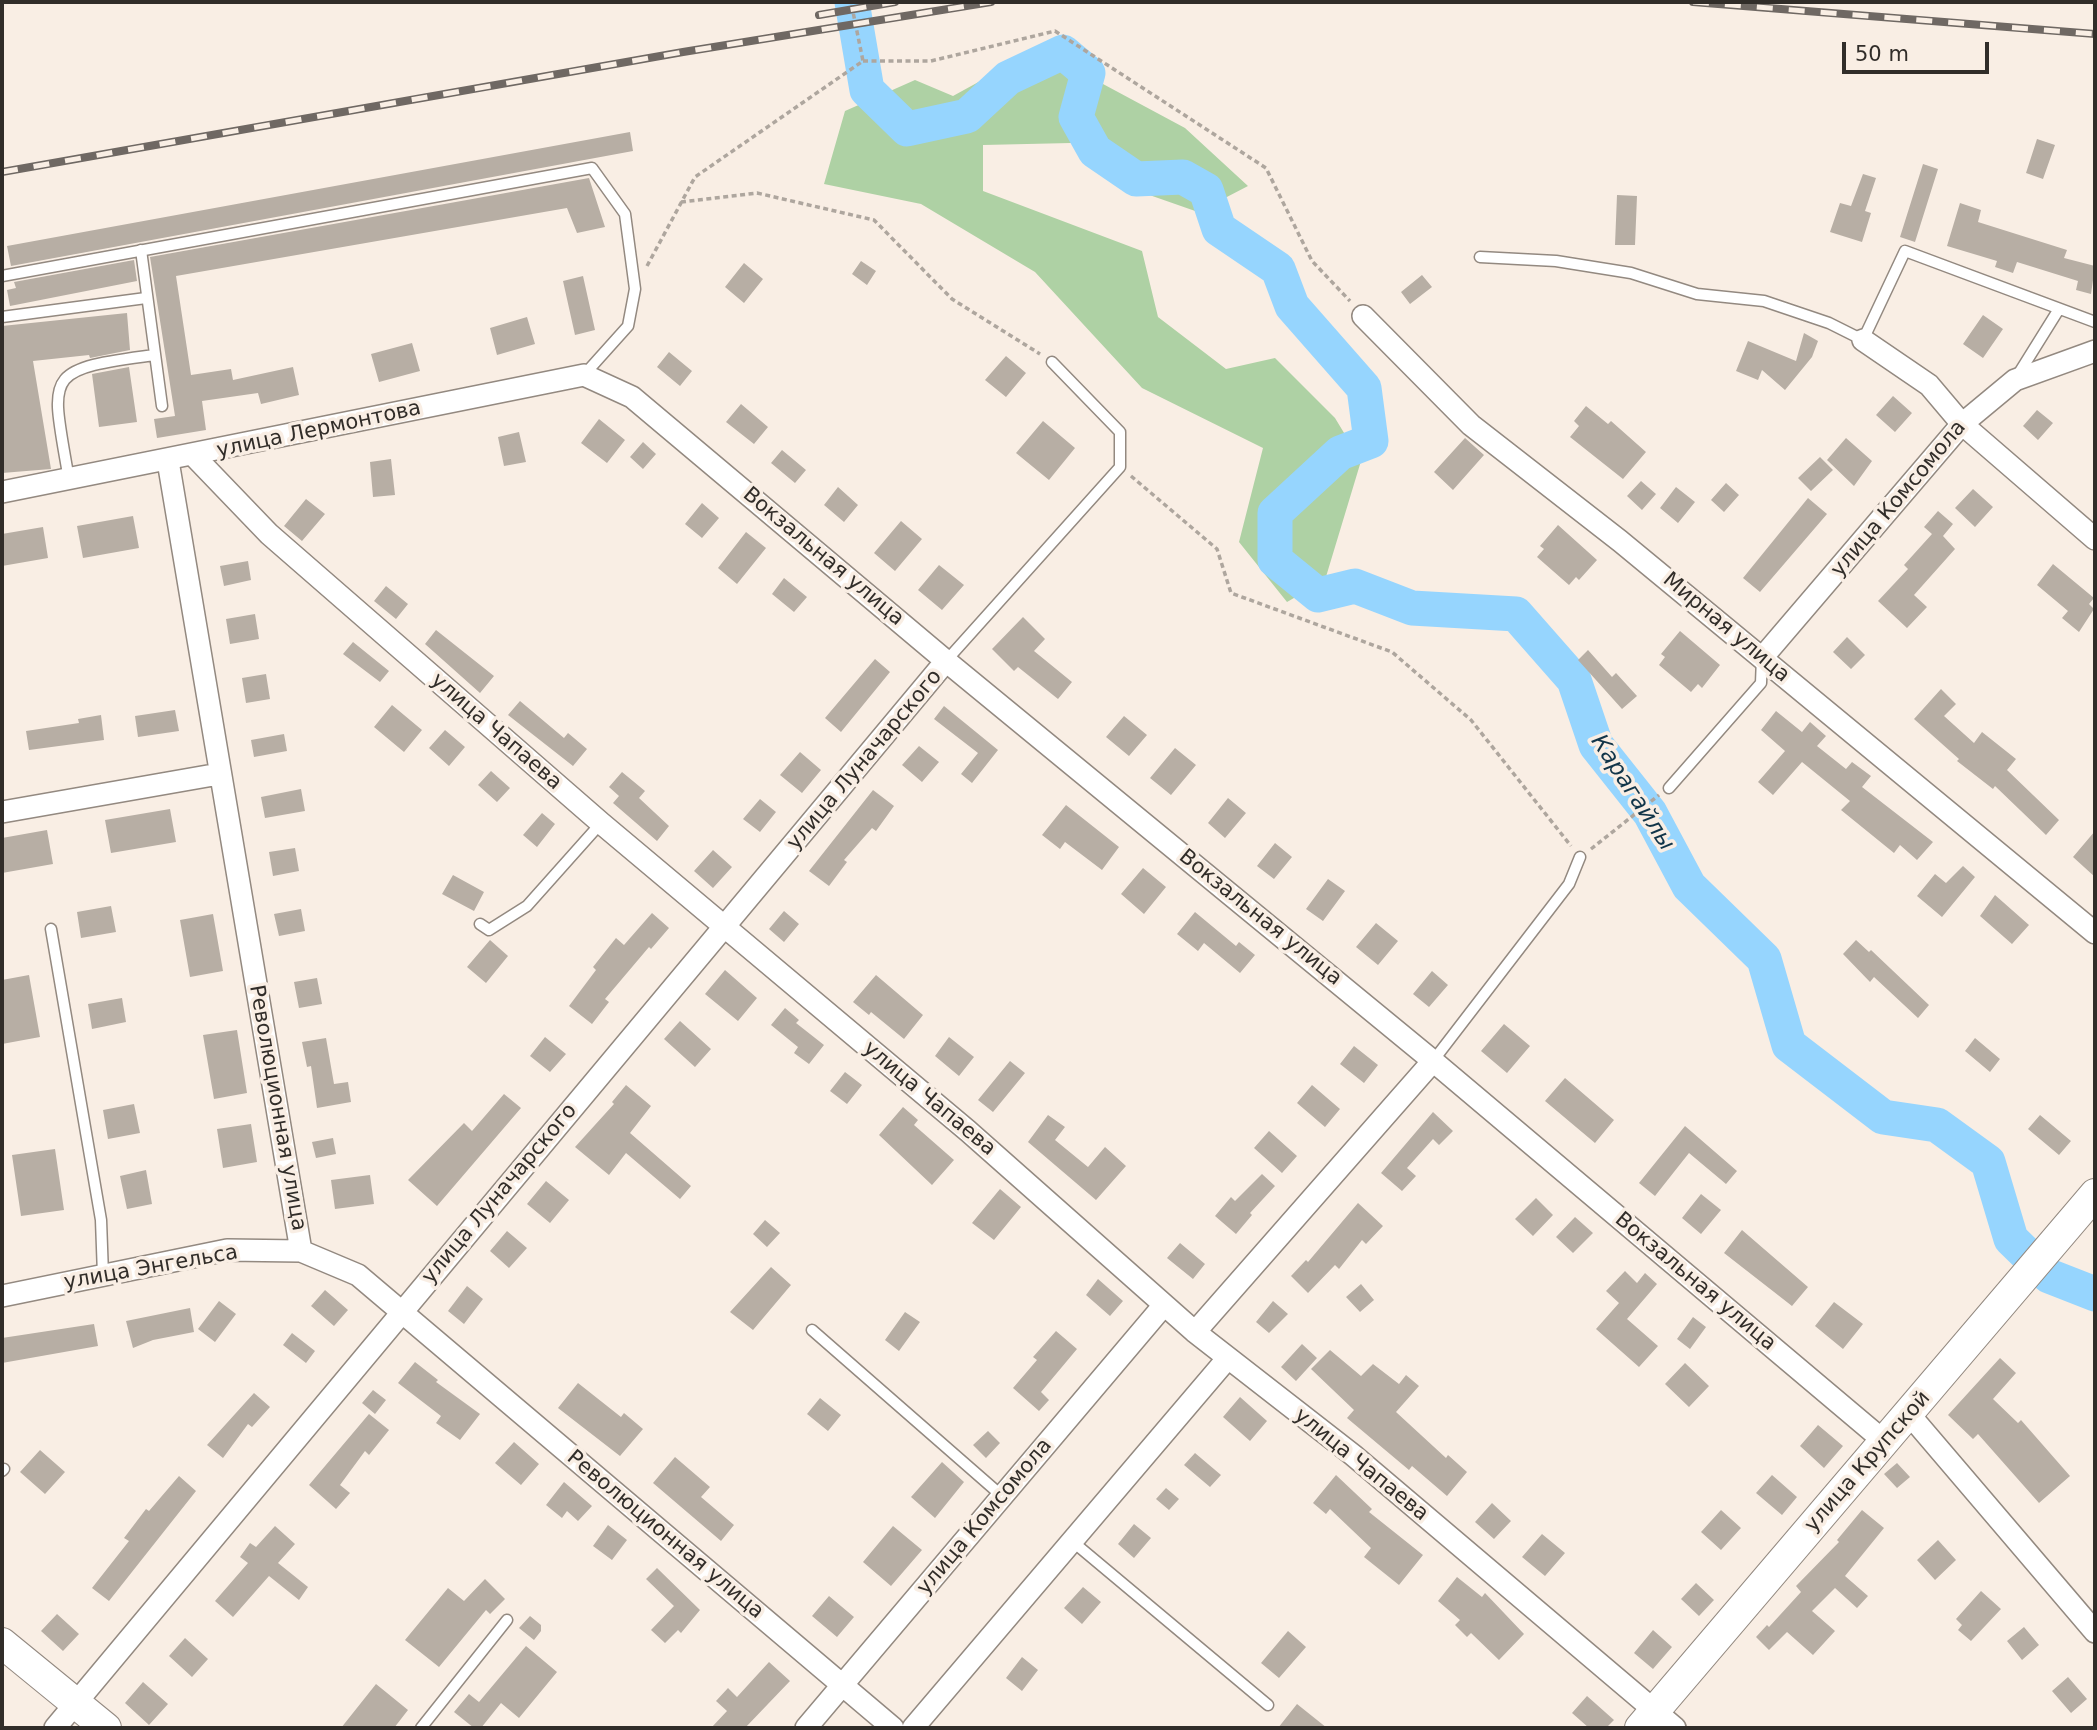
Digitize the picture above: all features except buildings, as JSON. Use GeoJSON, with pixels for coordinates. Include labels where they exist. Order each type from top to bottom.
{"type":"FeatureCollection","features":[{"type":"Feature","properties":{"kind":"main road","name":"улица Крупской"},"geometry":{"type":"LineString","coordinates":[[1657,1722],[1885,1442],[2095,1194]]}},
{"type":"Feature","properties":{"kind":"main road"},"geometry":{"type":"LineString","coordinates":[[2,1643],[106,1728]]}},
{"type":"Feature","properties":{"kind":"street","name":"Мирная улица"},"geometry":{"type":"LineString","coordinates":[[1363,316],[1471,425],[1620,541],[2095,933]]}},
{"type":"Feature","properties":{"kind":"street"},"geometry":{"type":"LineString","coordinates":[[1863,340],[1929,385],[1962,424],[2095,539]]}},
{"type":"Feature","properties":{"kind":"street","name":"улица Комсомола"},"geometry":{"type":"LineString","coordinates":[[1762,658],[1830,582],[1888,506],[1962,424],[2015,380],[2095,351]]}},
{"type":"Feature","properties":{"kind":"street","name":"Вокзальная улица"},"geometry":{"type":"LineString","coordinates":[[584,375],[632,397],[946,661],[1433,1061],[1885,1442]]}},
{"type":"Feature","properties":{"kind":"street","name":"улица Лермонтова"},"geometry":{"type":"LineString","coordinates":[[2,492],[194,456],[584,375]]}},
{"type":"Feature","properties":{"kind":"street","name":"улица Чапаева"},"geometry":{"type":"LineString","coordinates":[[194,456],[269,534],[601,823],[968,1131],[1227,1359],[1353,1455],[1657,1722]]}},
{"type":"Feature","properties":{"kind":"street","name":"Революционная улица"},"geometry":{"type":"LineString","coordinates":[[168,461],[301,1251],[358,1275],[893,1728]]}},
{"type":"Feature","properties":{"kind":"street","name":"улица Луначарского"},"geometry":{"type":"LineString","coordinates":[[55,1728],[400,1311],[726,928],[946,661]]}},
{"type":"Feature","properties":{"kind":"street"},"geometry":{"type":"LineString","coordinates":[[2,813],[219,774]]}},
{"type":"Feature","properties":{"kind":"street"},"geometry":{"type":"LineString","coordinates":[[1195,1332],[1433,1061]]}},
{"type":"Feature","properties":{"kind":"street","name":"улица Энгельса"},"geometry":{"type":"LineString","coordinates":[[2,1296],[227,1250],[301,1251]]}},
{"type":"Feature","properties":{"kind":"street","name":"улица Комсомола"},"geometry":{"type":"LineString","coordinates":[[806,1728],[1164,1305]]}},
{"type":"Feature","properties":{"kind":"street"},"geometry":{"type":"LineString","coordinates":[[913,1728],[1227,1359]]}},
{"type":"Feature","properties":{"kind":"street"},"geometry":{"type":"LineString","coordinates":[[1909,1415],[2095,1632]]}},
{"type":"Feature","properties":{"kind":"lane"},"geometry":{"type":"LineString","coordinates":[[2,276],[592,168],[625,214],[635,289],[628,326],[584,375]]}},
{"type":"Feature","properties":{"kind":"lane"},"geometry":{"type":"LineString","coordinates":[[141,250],[162,406]]}},
{"type":"Feature","properties":{"kind":"lane"},"geometry":{"type":"LineString","coordinates":[[1480,257],[1556,261],[1631,273],[1697,293],[1764,301],[1829,323],[1863,340],[1905,251],[2095,322]]}},
{"type":"Feature","properties":{"kind":"lane"},"geometry":{"type":"LineString","coordinates":[[2,317],[146,298]]}},
{"type":"Feature","properties":{"kind":"lane"},"geometry":{"type":"LineString","coordinates":[[2015,380],[2059,309]]}},
{"type":"Feature","properties":{"kind":"lane"},"geometry":{"type":"LineString","coordinates":[[69,480],[55,401],[61,382],[78,368],[154,355]]}},
{"type":"Feature","properties":{"kind":"lane"},"geometry":{"type":"LineString","coordinates":[[946,661],[1121,467],[1120,432],[1052,362]]}},
{"type":"Feature","properties":{"kind":"lane"},"geometry":{"type":"LineString","coordinates":[[1669,788],[1761,683],[1762,658]]}},
{"type":"Feature","properties":{"kind":"lane"},"geometry":{"type":"LineString","coordinates":[[480,924],[489,930],[527,906],[601,823]]}},
{"type":"Feature","properties":{"kind":"lane"},"geometry":{"type":"LineString","coordinates":[[1433,1061],[1569,884],[1580,858]]}},
{"type":"Feature","properties":{"kind":"lane"},"geometry":{"type":"LineString","coordinates":[[51,929],[101,1220],[103,1275]]}},
{"type":"Feature","properties":{"kind":"lane"},"geometry":{"type":"LineString","coordinates":[[812,1330],[1002,1496]]}},
{"type":"Feature","properties":{"kind":"lane"},"geometry":{"type":"LineString","coordinates":[[1072,1541],[1268,1705]]}},
{"type":"Feature","properties":{"kind":"lane"},"geometry":{"type":"LineString","coordinates":[[421,1728],[507,1620]]}},
{"type":"Feature","properties":{"kind":"path"},"geometry":{"type":"LineString","coordinates":[[851,2],[863,61]]}},
{"type":"Feature","properties":{"kind":"path"},"geometry":{"type":"LineString","coordinates":[[635,289],[695,177],[863,61],[931,61],[1055,31],[1266,168],[1312,261],[1363,316]]}},
{"type":"Feature","properties":{"kind":"path"},"geometry":{"type":"LineString","coordinates":[[681,202],[757,193],[874,220],[952,299],[1052,362]]}},
{"type":"Feature","properties":{"kind":"path"},"geometry":{"type":"LineString","coordinates":[[1121,467],[1217,549],[1231,593],[1392,652],[1471,720],[1580,858],[1669,788]]}},
{"type":"Feature","properties":{"kind":"green space"},"geometry":{"type":"Polygon","coordinates":[[[1044,46],[1103,84],[1185,128],[1248,186],[1198,212],[1138,191],[1071,143],[983,145],[983,191],[1142,251],[1158,317],[1226,369],[1275,358],[1335,418],[1361,461],[1325,580],[1287,602],[1239,542],[1263,448],[1142,388],[1035,272],[921,204],[824,184],[845,111],[915,80],[953,96],[1044,46]]]}},
{"type":"Feature","properties":{"kind":"waterway","name":"Карагайлы"},"geometry":{"type":"LineString","coordinates":[[852,2],[867,90],[907,129],[967,116],[1008,78],[1063,52],[1088,73],[1076,117],[1095,151],[1136,179],[1183,177],[1206,190],[1219,229],[1278,269],[1292,306],[1364,388],[1371,441],[1340,453],[1275,513],[1275,560],[1318,595],[1355,586],[1412,608],[1516,614],[1574,680],[1596,745],[1650,813],[1689,886],[1764,959],[1789,1045],[1883,1117],[1937,1125],[1988,1162],[2011,1239],[2049,1276],[2095,1294]]}},
{"type":"Feature","properties":{"kind":"railway"},"geometry":{"type":"LineString","coordinates":[[819,15],[895,2]]}},
{"type":"Feature","properties":{"kind":"railway"},"geometry":{"type":"LineString","coordinates":[[2,172],[683,52],[991,2]]}},
{"type":"Feature","properties":{"kind":"railway"},"geometry":{"type":"LineString","coordinates":[[1693,2],[2095,34]]}}]}
